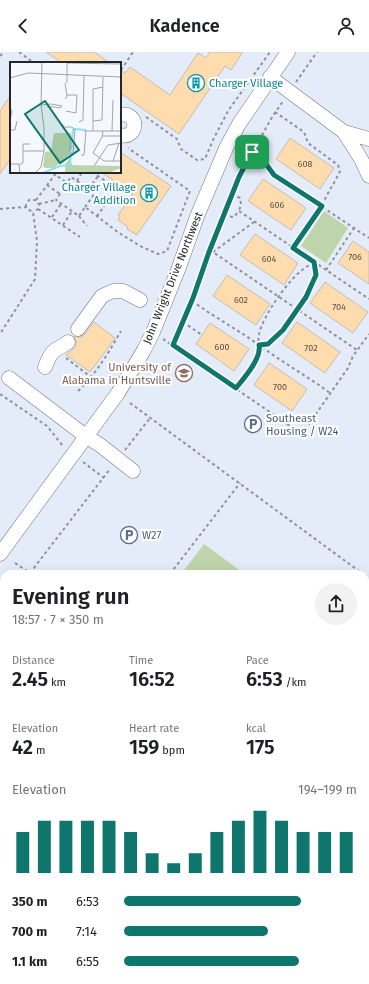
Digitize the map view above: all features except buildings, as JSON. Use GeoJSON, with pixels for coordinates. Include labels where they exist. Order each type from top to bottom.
{"type":"FeatureCollection","features":[{"type":"Feature","properties":{"kind":"street","name":"John Wright Drive Northwest"},"geometry":{"type":"LineString","coordinates":[[0,554],[87,437],[118,393],[144,350],[153,332],[227,146],[239,124],[288,52]]}},
{"type":"Feature","properties":{"kind":"street"},"geometry":{"type":"LineString","coordinates":[[270,77],[344,132],[369,139]]}},
{"type":"Feature","properties":{"kind":"street"},"geometry":{"type":"LineString","coordinates":[[121,115],[125,114],[131,117],[134,123],[133,130],[124,136],[123,141]]}},
{"type":"Feature","properties":{"kind":"street"},"geometry":{"type":"LineString","coordinates":[[344,132],[369,176]]}},
{"type":"Feature","properties":{"kind":"street"},"geometry":{"type":"LineString","coordinates":[[78,329],[102,296],[113,291],[123,291],[140,300]]}},
{"type":"Feature","properties":{"kind":"street"},"geometry":{"type":"LineString","coordinates":[[45,367],[49,357],[54,351],[66,345],[68,342]]}},
{"type":"Feature","properties":{"kind":"street"},"geometry":{"type":"LineString","coordinates":[[9,378],[132,471]]}},
{"type":"Feature","properties":{"kind":"path"},"geometry":{"type":"LineString","coordinates":[[0,56],[4,52]]}},
{"type":"Feature","properties":{"kind":"path"},"geometry":{"type":"LineString","coordinates":[[19,52],[33,62]]}},
{"type":"Feature","properties":{"kind":"path"},"geometry":{"type":"LineString","coordinates":[[121,70],[133,52]]}},
{"type":"Feature","properties":{"kind":"path"},"geometry":{"type":"LineString","coordinates":[[145,117],[177,139],[181,149],[197,160],[205,159],[228,111],[270,52]]}},
{"type":"Feature","properties":{"kind":"path"},"geometry":{"type":"LineString","coordinates":[[173,345],[192,301],[210,250],[239,177],[275,112],[317,52]]}},
{"type":"Feature","properties":{"kind":"path"},"geometry":{"type":"LineString","coordinates":[[275,112],[304,132],[308,143],[338,165],[340,171],[322,206],[293,248]]}},
{"type":"Feature","properties":{"kind":"path"},"geometry":{"type":"LineString","coordinates":[[86,208],[96,217],[142,247],[158,254],[167,251],[190,191],[123,141]]}},
{"type":"Feature","properties":{"kind":"path"},"geometry":{"type":"LineString","coordinates":[[252,152],[263,160],[274,175],[369,238]]}},
{"type":"Feature","properties":{"kind":"path"},"geometry":{"type":"LineString","coordinates":[[36,200],[55,173],[67,183]]}},
{"type":"Feature","properties":{"kind":"path"},"geometry":{"type":"LineString","coordinates":[[77,181],[81,173]]}},
{"type":"Feature","properties":{"kind":"path"},"geometry":{"type":"LineString","coordinates":[[94,173],[116,188],[96,217]]}},
{"type":"Feature","properties":{"kind":"path"},"geometry":{"type":"LineString","coordinates":[[89,189],[98,176]]}},
{"type":"Feature","properties":{"kind":"path"},"geometry":{"type":"LineString","coordinates":[[39,204],[56,200],[71,177],[95,193],[79,216]]}},
{"type":"Feature","properties":{"kind":"path"},"geometry":{"type":"LineString","coordinates":[[46,185],[60,194]]}},
{"type":"Feature","properties":{"kind":"path"},"geometry":{"type":"LineString","coordinates":[[224,216],[234,217],[239,211],[241,204],[240,198],[232,194]]}},
{"type":"Feature","properties":{"kind":"path"},"geometry":{"type":"LineString","coordinates":[[26,207],[29,200],[36,200],[39,204],[38,209],[33,212]]}},
{"type":"Feature","properties":{"kind":"path"},"geometry":{"type":"LineString","coordinates":[[56,200],[79,216],[87,226]]}},
{"type":"Feature","properties":{"kind":"path"},"geometry":{"type":"LineString","coordinates":[[52,217],[61,204]]}},
{"type":"Feature","properties":{"kind":"path"},"geometry":{"type":"LineString","coordinates":[[0,210],[26,207],[33,212]]}},
{"type":"Feature","properties":{"kind":"path"},"geometry":{"type":"LineString","coordinates":[[38,209],[80,237]]}},
{"type":"Feature","properties":{"kind":"path"},"geometry":{"type":"LineString","coordinates":[[62,225],[72,211]]}},
{"type":"Feature","properties":{"kind":"path"},"geometry":{"type":"LineString","coordinates":[[239,211],[369,299]]}},
{"type":"Feature","properties":{"kind":"path"},"geometry":{"type":"LineString","coordinates":[[0,334],[36,279],[37,241],[33,212]]}},
{"type":"Feature","properties":{"kind":"path"},"geometry":{"type":"LineString","coordinates":[[213,252],[255,222]]}},
{"type":"Feature","properties":{"kind":"path"},"geometry":{"type":"LineString","coordinates":[[326,270],[354,228]]}},
{"type":"Feature","properties":{"kind":"path"},"geometry":{"type":"LineString","coordinates":[[210,250],[357,350]]}},
{"type":"Feature","properties":{"kind":"path"},"geometry":{"type":"LineString","coordinates":[[236,388],[252,367],[260,350],[258,335],[266,316],[279,296],[300,271],[314,262]]}},
{"type":"Feature","properties":{"kind":"path"},"geometry":{"type":"LineString","coordinates":[[259,345],[268,344],[283,330],[306,297],[316,275],[314,262]]}},
{"type":"Feature","properties":{"kind":"path"},"geometry":{"type":"LineString","coordinates":[[192,301],[330,393]]}},
{"type":"Feature","properties":{"kind":"path"},"geometry":{"type":"LineString","coordinates":[[183,322],[202,335]]}},
{"type":"Feature","properties":{"kind":"path"},"geometry":{"type":"LineString","coordinates":[[78,391],[91,377],[122,331]]}},
{"type":"Feature","properties":{"kind":"path"},"geometry":{"type":"LineString","coordinates":[[153,332],[302,434],[348,368],[353,356],[369,334]]}},
{"type":"Feature","properties":{"kind":"path"},"geometry":{"type":"LineString","coordinates":[[62,355],[91,377]]}},
{"type":"Feature","properties":{"kind":"path"},"geometry":{"type":"LineString","coordinates":[[0,394],[47,426],[63,446]]}},
{"type":"Feature","properties":{"kind":"path"},"geometry":{"type":"LineString","coordinates":[[130,403],[357,570]]}},
{"type":"Feature","properties":{"kind":"path"},"geometry":{"type":"LineString","coordinates":[[32,570],[150,418]]}},
{"type":"Feature","properties":{"kind":"path"},"geometry":{"type":"LineString","coordinates":[[83,462],[104,478]]}},
{"type":"Feature","properties":{"kind":"path"},"geometry":{"type":"LineString","coordinates":[[173,570],[240,483]]}},
{"type":"Feature","properties":{"kind":"path"},"geometry":{"type":"LineString","coordinates":[[15,563],[27,570]]}},
{"type":"Feature","properties":{"kind":"shaded area","name":"University of Alabama in Huntsville"},"geometry":{"type":"Polygon","coordinates":[[[0,52],[369,52],[369,570],[0,570],[0,52]]]}},
{"type":"Feature","properties":{"kind":"green space"},"geometry":{"type":"Polygon","coordinates":[[[324,211],[348,228],[326,263],[301,246],[324,211]]]}},
{"type":"Feature","properties":{"kind":"green space"},"geometry":{"type":"Polygon","coordinates":[[[204,544],[240,570],[184,570],[204,544]]]}},
{"type":"Feature","properties":{"kind":"place","name":"Charger Village"},"geometry":{"type":"Point","coordinates":[196,83]}},
{"type":"Feature","properties":{"kind":"place","name":"Charger Village Addition"},"geometry":{"type":"Point","coordinates":[149,193]}},
{"type":"Feature","properties":{"kind":"place","name":"University of Alabama in Huntsville"},"geometry":{"type":"Point","coordinates":[184,373]}},
{"type":"Feature","properties":{"kind":"place","name":"Southeast Housing / W24"},"geometry":{"type":"Point","coordinates":[253,424]}},
{"type":"Feature","properties":{"kind":"place","name":"W27"},"geometry":{"type":"Point","coordinates":[129,535]}},
{"type":"Feature","properties":{"kind":"route"},"geometry":{"type":"LineString","coordinates":[[252,152],[263,160],[274,175],[322,206],[293,248],[314,262],[316,275],[306,297],[283,330],[268,344],[259,345],[260,350],[252,367],[236,388],[173,345],[193,298],[209,252],[239,177],[252,152]]}}]}
